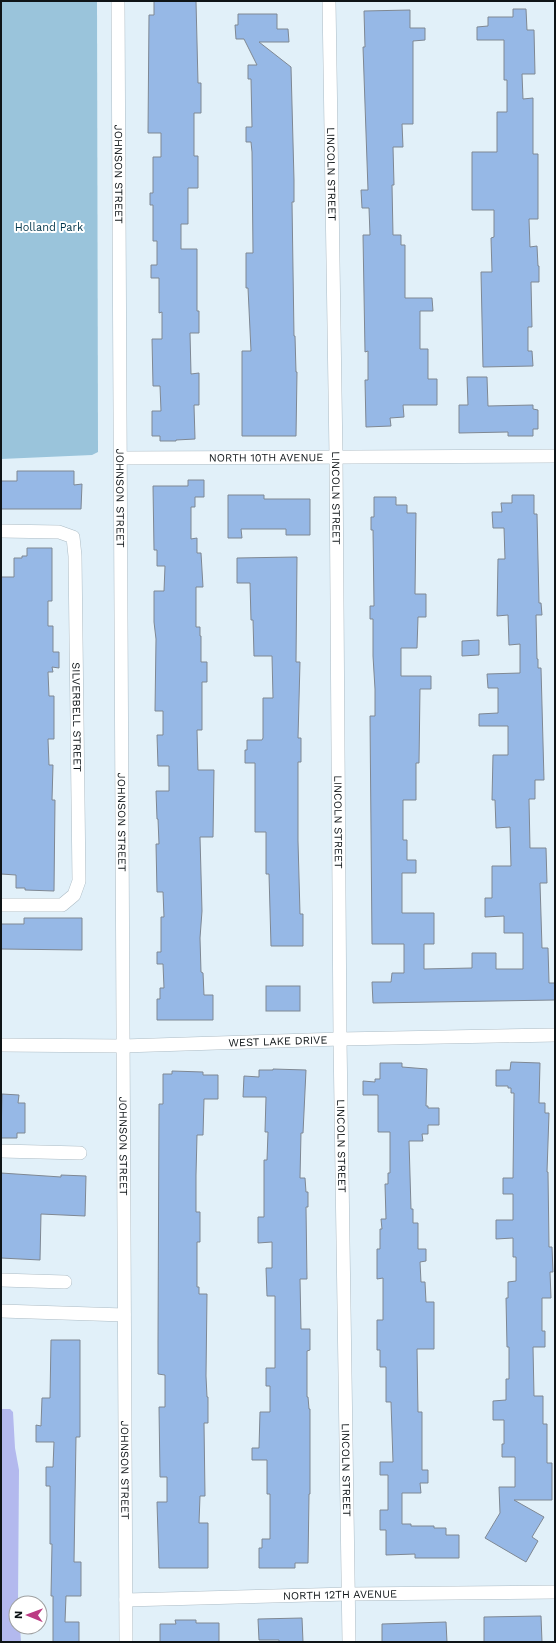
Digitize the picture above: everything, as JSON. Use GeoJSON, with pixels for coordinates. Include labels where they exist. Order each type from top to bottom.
{"type":"FeatureCollection","features":[{"type":"Feature","properties":{"kind":"street","name":"JOHNSON STREET"},"geometry":{"type":"LineString","coordinates":[[118,1],[126,1642]]}},
{"type":"Feature","properties":{"kind":"street","name":"LINCOLN STREET"},"geometry":{"type":"LineString","coordinates":[[329,1],[336,456],[340,1039],[349,1642]]}},
{"type":"Feature","properties":{"kind":"street","name":"NORTH 10TH AVENUE"},"geometry":{"type":"LineString","coordinates":[[121,458],[555,456]]}},
{"type":"Feature","properties":{"kind":"street","name":"SILVERBELL STREET"},"geometry":{"type":"LineString","coordinates":[[1,532],[59,532],[73,537],[75,556],[79,881],[74,895],[62,905],[1,905]]}},
{"type":"Feature","properties":{"kind":"street","name":"WEST LAKE DRIVE"},"geometry":{"type":"LineString","coordinates":[[1,1045],[123,1046],[340,1039],[555,1035]]}},
{"type":"Feature","properties":{"kind":"street"},"geometry":{"type":"LineString","coordinates":[[1,1152],[80,1154]]}},
{"type":"Feature","properties":{"kind":"street"},"geometry":{"type":"LineString","coordinates":[[1,1280],[65,1282]]}},
{"type":"Feature","properties":{"kind":"street"},"geometry":{"type":"LineString","coordinates":[[1,1311],[124,1315]]}},
{"type":"Feature","properties":{"kind":"street","name":"NORTH 12TH AVENUE"},"geometry":{"type":"LineString","coordinates":[[126,1600],[349,1594],[555,1592]]}},
{"type":"Feature","properties":{"kind":"green space","name":"Holland Park"},"geometry":{"type":"Polygon","coordinates":[[[1,1],[97,1],[98,452],[92,455],[1,459],[1,1]]]}},
{"type":"Feature","properties":{"kind":"shaded area"},"geometry":{"type":"Polygon","coordinates":[[[1,1409],[10,1409],[13,1412],[15,1448],[19,1470],[18,1595],[8,1595],[8,1635],[21,1635],[21,1642],[1,1642],[1,1409]]]}},
{"type":"Feature","properties":{"kind":"building"},"geometry":{"type":"Polygon","coordinates":[[[154,1],[196,1],[198,83],[201,83],[201,113],[194,113],[194,156],[198,156],[198,188],[188,188],[188,224],[181,224],[181,249],[197,249],[197,311],[199,311],[199,333],[190,333],[191,374],[199,373],[199,405],[194,405],[195,439],[176,441],[160,441],[160,436],[152,436],[152,411],[161,411],[160,386],[153,386],[152,339],[162,339],[162,312],[159,313],[159,278],[151,278],[151,265],[157,265],[157,241],[153,241],[153,205],[150,205],[150,193],[153,193],[153,157],[161,157],[161,133],[148,133],[149,15],[154,15],[154,1]]]}},
{"type":"Feature","properties":{"kind":"building"},"geometry":{"type":"Polygon","coordinates":[[[513,9],[526,9],[527,30],[534,30],[535,74],[522,74],[523,99],[533,98],[533,154],[538,154],[538,219],[529,219],[530,247],[537,246],[539,266],[539,282],[531,282],[532,327],[528,327],[528,351],[532,351],[533,366],[483,367],[481,272],[492,272],[491,238],[494,237],[494,210],[472,210],[472,152],[497,152],[497,112],[507,112],[507,80],[504,80],[504,40],[477,40],[477,27],[488,26],[488,17],[513,17],[513,9]]]}},
{"type":"Feature","properties":{"kind":"building"},"geometry":{"type":"Polygon","coordinates":[[[410,10],[410,28],[425,28],[425,40],[413,41],[413,124],[402,124],[403,147],[393,147],[393,235],[401,235],[401,245],[405,245],[405,298],[432,298],[433,311],[420,311],[420,349],[428,349],[428,379],[437,379],[437,405],[403,405],[404,417],[390,418],[391,426],[366,427],[365,380],[368,380],[368,351],[365,352],[363,235],[370,235],[369,208],[362,208],[361,190],[368,190],[363,47],[365,47],[364,11],[410,10]]]}},
{"type":"Feature","properties":{"kind":"building"},"geometry":{"type":"Polygon","coordinates":[[[238,14],[277,14],[277,29],[288,29],[289,42],[259,42],[291,67],[294,180],[294,202],[292,202],[294,336],[297,372],[296,436],[242,436],[242,351],[251,351],[248,288],[246,288],[246,253],[253,253],[252,152],[251,142],[246,142],[246,127],[252,127],[251,79],[248,79],[248,65],[257,65],[244,39],[236,39],[235,25],[238,25],[238,14]]]}},
{"type":"Feature","properties":{"kind":"building"},"geometry":{"type":"Polygon","coordinates":[[[467,377],[487,377],[488,406],[533,405],[533,409],[538,410],[538,429],[533,429],[533,436],[508,436],[508,432],[459,433],[459,405],[468,405],[467,377]]]}},
{"type":"Feature","properties":{"kind":"building"},"geometry":{"type":"Polygon","coordinates":[[[17,471],[74,471],[74,485],[82,484],[81,509],[1,509],[1,481],[17,481],[17,471]]]}},
{"type":"Feature","properties":{"kind":"building"},"geometry":{"type":"Polygon","coordinates":[[[188,480],[204,480],[204,497],[195,497],[195,507],[191,507],[191,539],[197,538],[197,553],[201,553],[203,587],[196,587],[196,627],[200,627],[201,662],[207,662],[207,682],[202,682],[202,730],[197,730],[198,770],[214,770],[213,837],[200,837],[202,911],[200,938],[201,972],[203,973],[204,995],[213,995],[213,1020],[157,1020],[157,999],[160,999],[160,988],[164,988],[163,964],[157,964],[157,952],[161,952],[161,917],[164,917],[163,892],[157,892],[156,844],[159,844],[156,791],[169,791],[169,766],[158,766],[157,735],[163,735],[163,711],[155,711],[156,639],[154,622],[154,591],[164,591],[165,566],[157,566],[157,550],[154,550],[153,486],[188,486],[188,480]]]}},
{"type":"Feature","properties":{"kind":"building"},"geometry":{"type":"Polygon","coordinates":[[[228,495],[264,495],[264,499],[310,499],[310,535],[286,535],[286,529],[241,529],[242,538],[228,538],[228,495]]]}},
{"type":"Feature","properties":{"kind":"building"},"geometry":{"type":"Polygon","coordinates":[[[512,495],[534,495],[534,514],[537,514],[539,603],[541,603],[542,615],[536,615],[537,659],[538,668],[541,668],[544,780],[535,780],[535,799],[529,799],[530,848],[546,848],[547,883],[540,883],[542,948],[548,948],[549,983],[555,983],[555,1000],[373,1003],[372,982],[391,982],[392,973],[404,973],[404,944],[372,944],[370,716],[375,716],[375,689],[373,619],[370,619],[370,606],[374,606],[373,530],[371,530],[371,517],[374,517],[374,497],[396,497],[396,505],[407,505],[407,513],[416,513],[415,594],[426,594],[426,617],[418,617],[417,648],[401,648],[401,676],[431,676],[431,689],[420,689],[419,763],[416,763],[416,800],[403,800],[403,840],[407,840],[407,860],[416,860],[416,873],[402,873],[402,913],[434,913],[434,944],[424,944],[424,969],[472,968],[472,953],[496,953],[496,969],[523,969],[523,933],[504,933],[504,916],[485,917],[485,898],[492,898],[492,866],[511,866],[510,827],[496,828],[495,800],[492,800],[493,755],[508,755],[508,726],[479,726],[479,714],[498,713],[498,688],[488,688],[487,674],[520,673],[520,644],[509,645],[508,615],[497,616],[498,559],[505,559],[504,528],[493,528],[492,512],[502,512],[501,503],[512,503],[512,495]]]}},
{"type":"Feature","properties":{"kind":"building"},"geometry":{"type":"Polygon","coordinates":[[[27,548],[52,548],[52,601],[48,601],[48,626],[53,626],[53,652],[59,652],[59,668],[52,667],[53,672],[48,672],[49,696],[54,696],[54,739],[48,739],[49,765],[53,765],[52,800],[55,800],[54,891],[25,890],[25,888],[16,888],[16,875],[1,874],[1,577],[14,577],[14,558],[22,558],[22,556],[27,556],[27,548]]]}},
{"type":"Feature","properties":{"kind":"building"},"geometry":{"type":"Polygon","coordinates":[[[297,557],[296,662],[300,662],[298,738],[301,738],[301,762],[298,762],[298,841],[300,914],[303,914],[303,946],[271,946],[269,874],[266,874],[266,832],[255,832],[255,763],[245,763],[245,750],[247,750],[247,740],[262,740],[263,738],[263,698],[273,698],[272,656],[254,656],[250,583],[237,583],[237,558],[297,557]]]}},
{"type":"Feature","properties":{"kind":"building"},"geometry":{"type":"Polygon","coordinates":[[[479,640],[479,655],[462,656],[462,641],[479,640]]]}},
{"type":"Feature","properties":{"kind":"building"},"geometry":{"type":"Polygon","coordinates":[[[24,918],[82,918],[82,950],[1,949],[1,924],[24,924],[24,918]]]}},
{"type":"Feature","properties":{"kind":"building"},"geometry":{"type":"Polygon","coordinates":[[[266,986],[300,986],[300,1011],[266,1011],[266,986]]]}},
{"type":"Feature","properties":{"kind":"building"},"geometry":{"type":"Polygon","coordinates":[[[511,1062],[540,1063],[539,1103],[545,1103],[545,1113],[549,1113],[547,1172],[549,1247],[552,1247],[553,1272],[550,1272],[551,1298],[542,1298],[542,1331],[545,1331],[545,1347],[533,1347],[534,1396],[543,1396],[543,1424],[547,1424],[547,1463],[552,1463],[552,1500],[514,1500],[544,1517],[532,1537],[538,1541],[526,1562],[485,1538],[500,1513],[499,1487],[515,1487],[515,1457],[502,1457],[502,1444],[504,1444],[504,1420],[493,1420],[493,1401],[506,1400],[506,1379],[509,1379],[509,1347],[507,1347],[506,1298],[508,1298],[508,1282],[516,1281],[516,1257],[513,1257],[513,1238],[496,1239],[496,1220],[513,1220],[513,1194],[503,1194],[503,1178],[513,1178],[514,1093],[511,1093],[511,1088],[508,1088],[508,1086],[496,1086],[496,1070],[510,1070],[511,1062]]]}},
{"type":"Feature","properties":{"kind":"building"},"geometry":{"type":"Polygon","coordinates":[[[380,1063],[402,1063],[402,1067],[427,1069],[426,1106],[428,1106],[428,1108],[439,1108],[439,1125],[428,1125],[428,1134],[422,1134],[423,1141],[409,1141],[411,1209],[413,1209],[413,1223],[418,1223],[418,1249],[426,1249],[426,1261],[420,1262],[421,1282],[425,1282],[426,1302],[434,1302],[434,1349],[417,1349],[418,1412],[422,1412],[422,1470],[428,1470],[428,1483],[420,1483],[421,1493],[402,1493],[402,1524],[446,1528],[446,1535],[459,1535],[459,1558],[415,1558],[415,1554],[386,1555],[386,1530],[380,1530],[380,1510],[388,1510],[388,1475],[380,1475],[380,1462],[393,1462],[391,1402],[386,1402],[386,1367],[380,1367],[380,1350],[377,1350],[377,1320],[383,1320],[383,1278],[377,1279],[377,1249],[380,1249],[380,1229],[382,1229],[381,1219],[386,1219],[385,1184],[388,1184],[388,1173],[390,1173],[390,1132],[378,1132],[378,1095],[363,1095],[363,1081],[375,1082],[375,1079],[380,1079],[380,1063]]]}},
{"type":"Feature","properties":{"kind":"building"},"geometry":{"type":"Polygon","coordinates":[[[259,1070],[306,1070],[303,1133],[301,1133],[300,1178],[305,1178],[306,1192],[308,1192],[308,1207],[306,1207],[307,1279],[300,1279],[301,1329],[310,1329],[310,1350],[307,1351],[307,1397],[310,1409],[310,1494],[308,1563],[295,1563],[295,1568],[259,1568],[259,1548],[262,1548],[262,1539],[270,1539],[270,1494],[267,1494],[267,1460],[252,1460],[252,1448],[259,1448],[260,1412],[270,1412],[270,1386],[266,1386],[266,1368],[275,1368],[275,1296],[267,1296],[266,1268],[272,1268],[272,1242],[258,1243],[258,1217],[264,1217],[264,1160],[267,1160],[268,1132],[265,1132],[266,1097],[243,1097],[244,1076],[259,1077],[259,1070]]]}},
{"type":"Feature","properties":{"kind":"building"},"geometry":{"type":"Polygon","coordinates":[[[172,1071],[203,1072],[203,1075],[218,1075],[218,1099],[204,1099],[203,1135],[197,1135],[196,1175],[196,1212],[200,1212],[200,1242],[197,1242],[197,1287],[199,1287],[199,1294],[207,1294],[206,1376],[208,1397],[208,1423],[204,1423],[205,1496],[200,1496],[199,1523],[208,1523],[208,1568],[159,1568],[157,1502],[167,1502],[167,1477],[160,1477],[159,1407],[165,1407],[165,1375],[158,1374],[159,1104],[163,1104],[163,1074],[172,1074],[172,1071]]]}},
{"type":"Feature","properties":{"kind":"building"},"geometry":{"type":"Polygon","coordinates":[[[2,1094],[19,1095],[18,1103],[25,1103],[25,1133],[17,1133],[17,1138],[1,1138],[2,1094]]]}},
{"type":"Feature","properties":{"kind":"building"},"geometry":{"type":"Polygon","coordinates":[[[1,1173],[61,1177],[61,1175],[86,1176],[85,1216],[41,1214],[40,1260],[1,1258],[1,1173]]]}},
{"type":"Feature","properties":{"kind":"building"},"geometry":{"type":"Polygon","coordinates":[[[51,1340],[80,1340],[80,1437],[76,1437],[74,1562],[81,1562],[81,1596],[66,1596],[65,1622],[79,1622],[79,1642],[53,1642],[50,1486],[46,1486],[46,1467],[53,1467],[54,1442],[36,1442],[36,1425],[41,1426],[42,1398],[50,1398],[51,1340]]]}},
{"type":"Feature","properties":{"kind":"building"},"geometry":{"type":"Polygon","coordinates":[[[541,1616],[542,1642],[484,1642],[484,1617],[541,1616]]]}},
{"type":"Feature","properties":{"kind":"building"},"geometry":{"type":"Polygon","coordinates":[[[302,1618],[303,1642],[259,1640],[258,1619],[302,1618]]]}},
{"type":"Feature","properties":{"kind":"building"},"geometry":{"type":"Polygon","coordinates":[[[175,1620],[196,1620],[196,1623],[219,1623],[219,1642],[160,1642],[160,1624],[176,1624],[175,1620]]]}},
{"type":"Feature","properties":{"kind":"building"},"geometry":{"type":"Polygon","coordinates":[[[446,1622],[447,1642],[382,1642],[382,1624],[446,1622]]]}}]}
